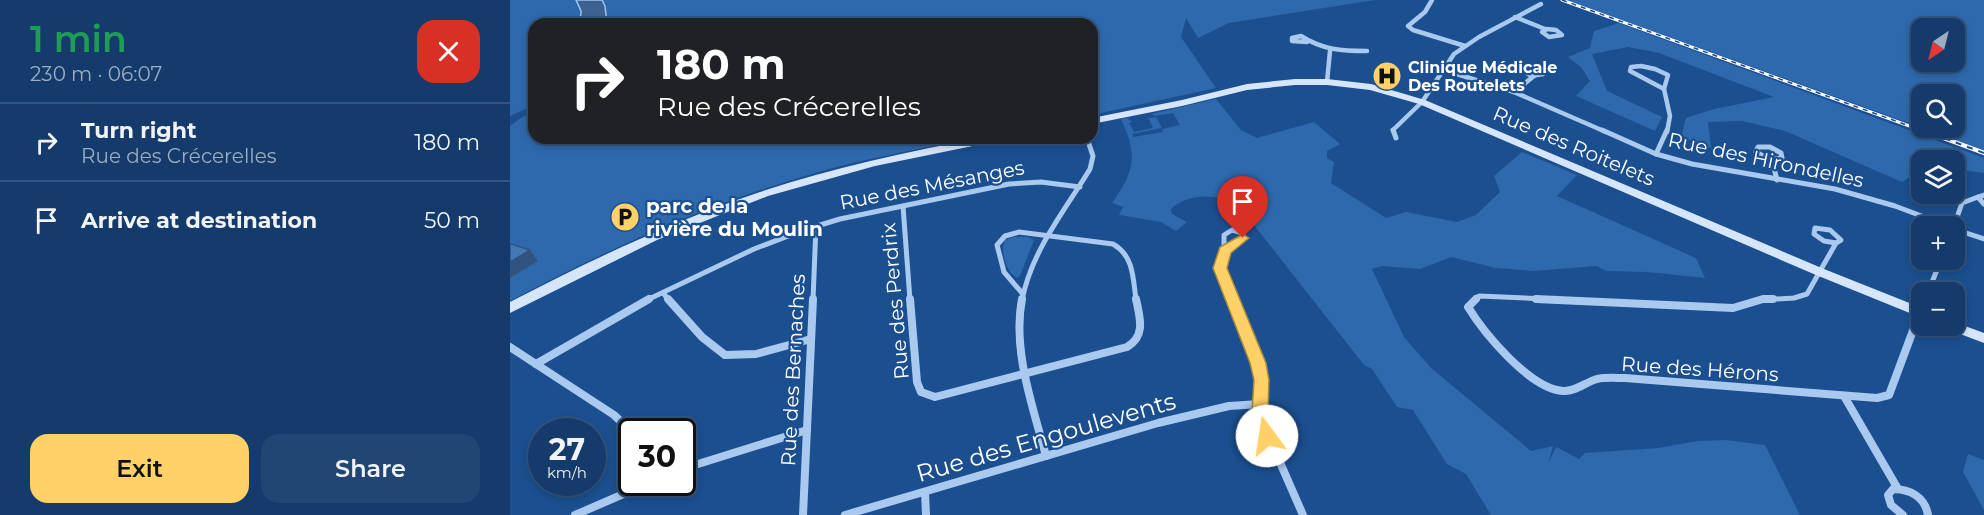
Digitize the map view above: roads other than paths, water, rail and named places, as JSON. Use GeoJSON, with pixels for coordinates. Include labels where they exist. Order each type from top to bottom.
{"type":"FeatureCollection","features":[{"type":"Feature","properties":{"kind":"street"},"geometry":{"type":"LineString","coordinates":[[1432,0],[1425,12],[1408,26],[1413,30],[1465,46]]}},
{"type":"Feature","properties":{"kind":"street"},"geometry":{"type":"LineString","coordinates":[[1396,138],[1393,130],[1422,102],[1454,54],[1541,4]]}},
{"type":"Feature","properties":{"kind":"street"},"geometry":{"type":"LineString","coordinates":[[1515,17],[1545,29]]}},
{"type":"Feature","properties":{"kind":"street"},"geometry":{"type":"LineString","coordinates":[[1307,42],[1330,51],[1367,51]]}},
{"type":"Feature","properties":{"kind":"street"},"geometry":{"type":"LineString","coordinates":[[1327,82],[1330,51]]}},
{"type":"Feature","properties":{"kind":"street"},"geometry":{"type":"LineString","coordinates":[[1656,154],[1670,125],[1672,113],[1664,89],[1630,71],[1631,68],[1647,67],[1668,75],[1664,89]]}},
{"type":"Feature","properties":{"kind":"street","name":"Rue des Hirondelles"},"geometry":{"type":"LineString","coordinates":[[1444,70],[1514,92],[1656,154],[1692,164],[1835,189],[1922,216]]}},
{"type":"Feature","properties":{"kind":"street"},"geometry":{"type":"LineString","coordinates":[[1514,92],[1534,76]]}},
{"type":"Feature","properties":{"kind":"street","name":"Rue des Roitelets"},"geometry":{"type":"LineString","coordinates":[[1098,120],[1247,87],[1295,82],[1327,82],[1371,87],[1422,102],[1821,272],[1911,307]]}},
{"type":"Feature","properties":{"kind":"street"},"geometry":{"type":"LineString","coordinates":[[510,308],[633,245],[768,193],[857,166],[967,144]]}},
{"type":"Feature","properties":{"kind":"street"},"geometry":{"type":"LineString","coordinates":[[1046,456],[1020,340],[1022,293],[1029,269],[1080,187],[1093,160],[1089,144]]}},
{"type":"Feature","properties":{"kind":"street"},"geometry":{"type":"LineString","coordinates":[[1772,160],[1777,180]]}},
{"type":"Feature","properties":{"kind":"street","name":"Rue des Mésanges"},"geometry":{"type":"LineString","coordinates":[[536,364],[602,325],[663,293],[763,245],[816,226],[1016,183],[1044,182],[1080,187]]}},
{"type":"Feature","properties":{"kind":"street"},"geometry":{"type":"LineString","coordinates":[[1956,216],[1959,204],[1964,200],[1981,196],[1984,204]]}},
{"type":"Feature","properties":{"kind":"street","name":"Rue des Perdrix"},"geometry":{"type":"LineString","coordinates":[[903,206],[918,388],[928,396],[939,397],[1027,374]]}},
{"type":"Feature","properties":{"kind":"street","name":"Rue des Bernaches"},"geometry":{"type":"LineString","coordinates":[[802,515],[816,226]]}},
{"type":"Feature","properties":{"kind":"street"},"geometry":{"type":"LineString","coordinates":[[1022,293],[1004,276],[997,249],[998,243],[1005,236],[1016,232],[1049,234],[1113,244],[1123,250],[1129,258],[1141,327],[1140,334],[1132,344],[1125,348],[1027,374]]}},
{"type":"Feature","properties":{"kind":"street"},"geometry":{"type":"LineString","coordinates":[[1965,232],[1984,239]]}},
{"type":"Feature","properties":{"kind":"street"},"geometry":{"type":"LineString","coordinates":[[1821,272],[1836,243]]}},
{"type":"Feature","properties":{"kind":"street"},"geometry":{"type":"LineString","coordinates":[[1224,250],[1220,263],[1222,274],[1258,363],[1262,380],[1260,404],[1264,428],[1303,515]]}},
{"type":"Feature","properties":{"kind":"street","name":"Rue des Hérons"},"geometry":{"type":"LineString","coordinates":[[1821,272],[1807,294],[1794,298],[1763,299],[1733,308],[1497,296],[1479,296],[1468,307],[1476,322],[1529,373],[1549,388],[1563,391],[1599,379],[1625,378],[1877,398],[1889,395],[1911,336]]}},
{"type":"Feature","properties":{"kind":"street"},"geometry":{"type":"LineString","coordinates":[[663,293],[712,346],[724,355],[743,356],[811,339]]}},
{"type":"Feature","properties":{"kind":"street"},"geometry":{"type":"LineString","coordinates":[[1965,331],[1984,338]]}},
{"type":"Feature","properties":{"kind":"street"},"geometry":{"type":"LineString","coordinates":[[510,347],[618,419]]}},
{"type":"Feature","properties":{"kind":"street"},"geometry":{"type":"LineString","coordinates":[[1844,396],[1898,489]]}},
{"type":"Feature","properties":{"kind":"street","name":"Rue des Engoulevents"},"geometry":{"type":"LineString","coordinates":[[845,515],[1165,421],[1229,406],[1260,404]]}},
{"type":"Feature","properties":{"kind":"street"},"geometry":{"type":"LineString","coordinates":[[696,466],[807,430]]}},
{"type":"Feature","properties":{"kind":"street"},"geometry":{"type":"LineString","coordinates":[[1903,515],[1888,500],[1889,492],[1898,489],[1911,492],[1923,501],[1929,511],[1928,515]]}},
{"type":"Feature","properties":{"kind":"street"},"geometry":{"type":"LineString","coordinates":[[925,492],[926,515]]}},
{"type":"Feature","properties":{"kind":"street"},"geometry":{"type":"LineString","coordinates":[[575,515],[618,496]]}},
{"type":"Feature","properties":{"kind":"railway"},"geometry":{"type":"LineString","coordinates":[[1562,0],[1911,127]]}},
{"type":"Feature","properties":{"kind":"railway"},"geometry":{"type":"LineString","coordinates":[[1944,138],[1984,153]]}},
{"type":"Feature","properties":{"kind":"place","name":"Clinique Médicale Des Routelets"},"geometry":{"type":"Point","coordinates":[1387,76]}},
{"type":"Feature","properties":{"kind":"place","name":"parc de la rivière du Moulin"},"geometry":{"type":"Point","coordinates":[625,217]}}]}
